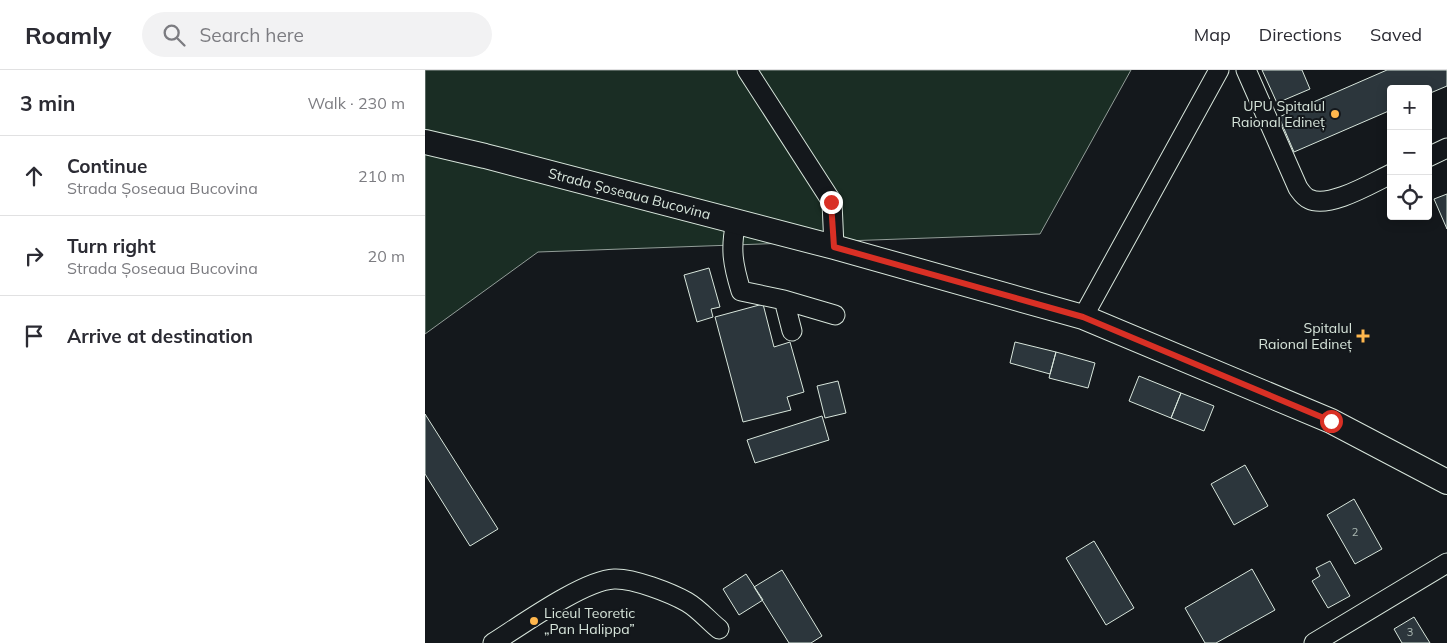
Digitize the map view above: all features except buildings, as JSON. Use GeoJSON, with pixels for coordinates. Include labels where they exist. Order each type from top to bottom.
{"type":"FeatureCollection","features":[{"type":"Feature","properties":{"kind":"main road","name":"Strada Șoseaua Bucovina"},"geometry":{"type":"LineString","coordinates":[[425,142],[494,158],[834,247],[1083,317],[1331,421],[1447,482]]}},
{"type":"Feature","properties":{"kind":"street"},"geometry":{"type":"LineString","coordinates":[[747,70],[831,202],[834,247]]}},
{"type":"Feature","properties":{"kind":"street"},"geometry":{"type":"LineString","coordinates":[[1083,317],[1219,70]]}},
{"type":"Feature","properties":{"kind":"street"},"geometry":{"type":"LineString","coordinates":[[1246,70],[1298,188],[1308,199],[1321,202],[1335,199],[1389,175]]}},
{"type":"Feature","properties":{"kind":"street"},"geometry":{"type":"LineString","coordinates":[[1432,155],[1447,148]]}},
{"type":"Feature","properties":{"kind":"street"},"geometry":{"type":"LineString","coordinates":[[736,222],[732,240],[733,265],[741,290],[835,315]]}},
{"type":"Feature","properties":{"kind":"street"},"geometry":{"type":"LineString","coordinates":[[784,300],[792,331]]}},
{"type":"Feature","properties":{"kind":"street"},"geometry":{"type":"LineString","coordinates":[[1314,643],[1447,564]]}},
{"type":"Feature","properties":{"kind":"street"},"geometry":{"type":"LineString","coordinates":[[493,643],[562,600],[599,582],[615,579],[644,584],[688,603],[719,630]]}},
{"type":"Feature","properties":{"kind":"green space"},"geometry":{"type":"Polygon","coordinates":[[[425,70],[1131,70],[1040,234],[538,252],[425,334],[425,70]]]}},
{"type":"Feature","properties":{"kind":"place","name":"UPU Spitalul Raional Edineț"},"geometry":{"type":"Point","coordinates":[1335,114]}},
{"type":"Feature","properties":{"kind":"place","name":"Spitalul Raional Edineț"},"geometry":{"type":"Point","coordinates":[1363,336]}},
{"type":"Feature","properties":{"kind":"place","name":"Liceul Teoretic „Pan Halippa”"},"geometry":{"type":"Point","coordinates":[534,621]}},
{"type":"Feature","properties":{"kind":"route"},"geometry":{"type":"LineString","coordinates":[[831,202],[834,247],[1083,317],[1331,421]]}}]}
